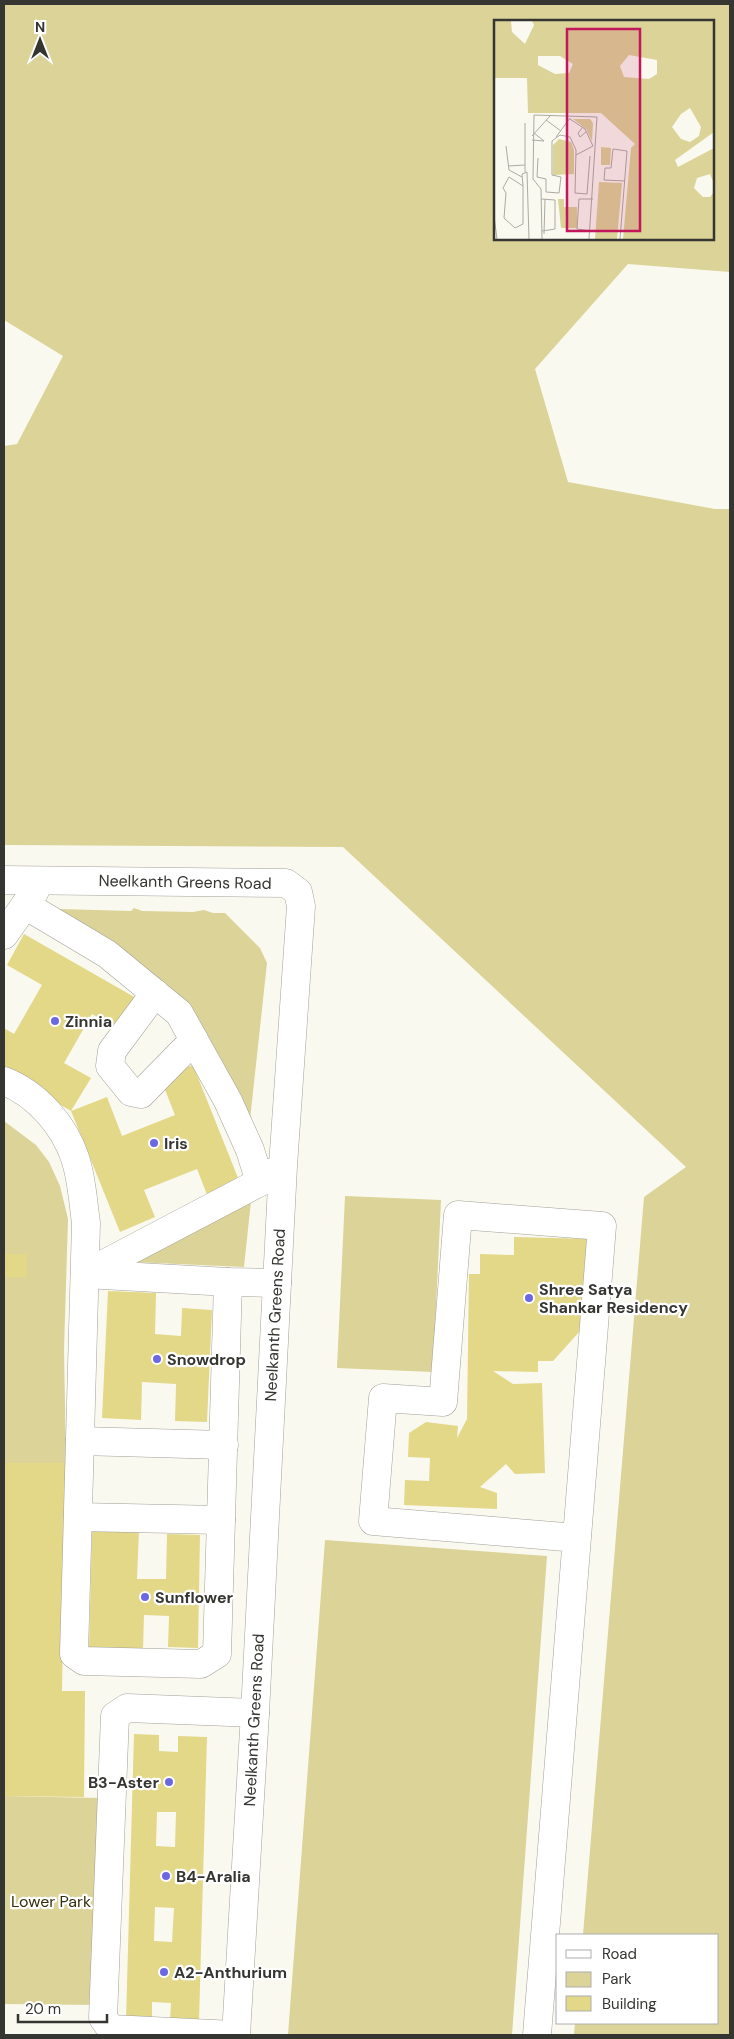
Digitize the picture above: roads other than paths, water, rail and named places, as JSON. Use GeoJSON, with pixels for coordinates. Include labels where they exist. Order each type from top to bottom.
{"type":"FeatureCollection","features":[{"type":"Feature","properties":{"kind":"street","name":"Neelkanth Greens Road"},"geometry":{"type":"LineString","coordinates":[[4,880],[286,883],[298,892],[301,906],[283,1166],[255,1713],[235,2035]]}},
{"type":"Feature","properties":{"kind":"street"},"geometry":{"type":"LineString","coordinates":[[4,935],[42,881]]}},
{"type":"Feature","properties":{"kind":"street"},"geometry":{"type":"LineString","coordinates":[[25,905],[107,954],[179,1013],[228,1101],[250,1150],[260,1182]]}},
{"type":"Feature","properties":{"kind":"street"},"geometry":{"type":"LineString","coordinates":[[154,993],[112,1051],[110,1066],[131,1092],[141,1094],[194,1040]]}},
{"type":"Feature","properties":{"kind":"street"},"geometry":{"type":"LineString","coordinates":[[4,1081],[42,1105],[56,1121],[67,1139],[75,1158],[80,1178],[86,1223],[74,1654],[84,1662],[201,1664],[217,1654],[228,1282]]}},
{"type":"Feature","properties":{"kind":"street"},"geometry":{"type":"LineString","coordinates":[[84,1274],[260,1182],[283,1166]]}},
{"type":"Feature","properties":{"kind":"street"},"geometry":{"type":"LineString","coordinates":[[538,2035],[602,1226],[458,1215],[443,1402],[383,1398],[373,1522],[577,1538]]}},
{"type":"Feature","properties":{"kind":"street"},"geometry":{"type":"LineString","coordinates":[[84,1274],[277,1283]]}},
{"type":"Feature","properties":{"kind":"street"},"geometry":{"type":"LineString","coordinates":[[80,1441],[224,1445]]}},
{"type":"Feature","properties":{"kind":"street"},"geometry":{"type":"LineString","coordinates":[[78,1516],[221,1520]]}},
{"type":"Feature","properties":{"kind":"street"},"geometry":{"type":"LineString","coordinates":[[235,2035],[111,2029],[103,2018],[115,1716],[126,1708],[255,1713]]}},
{"type":"Feature","properties":{"kind":"place","name":"Zinnia"},"geometry":{"type":"Point","coordinates":[55,1021]}},
{"type":"Feature","properties":{"kind":"place","name":"Iris"},"geometry":{"type":"Point","coordinates":[154,1143]}},
{"type":"Feature","properties":{"kind":"place","name":"Shree Satya Shankar Residency"},"geometry":{"type":"Point","coordinates":[529,1298]}},
{"type":"Feature","properties":{"kind":"place","name":"Snowdrop"},"geometry":{"type":"Point","coordinates":[157,1359]}},
{"type":"Feature","properties":{"kind":"place","name":"Sunflower"},"geometry":{"type":"Point","coordinates":[145,1597]}},
{"type":"Feature","properties":{"kind":"place","name":"B3-Aster"},"geometry":{"type":"Point","coordinates":[169,1782]}},
{"type":"Feature","properties":{"kind":"place","name":"B4-Aralia"},"geometry":{"type":"Point","coordinates":[166,1876]}},
{"type":"Feature","properties":{"kind":"place","name":"A2-Anthurium"},"geometry":{"type":"Point","coordinates":[164,1972]}},
{"type":"Feature","properties":{"kind":"park label","name":"Lower Park"},"geometry":{"type":"Point","coordinates":[51,1901]}}]}
